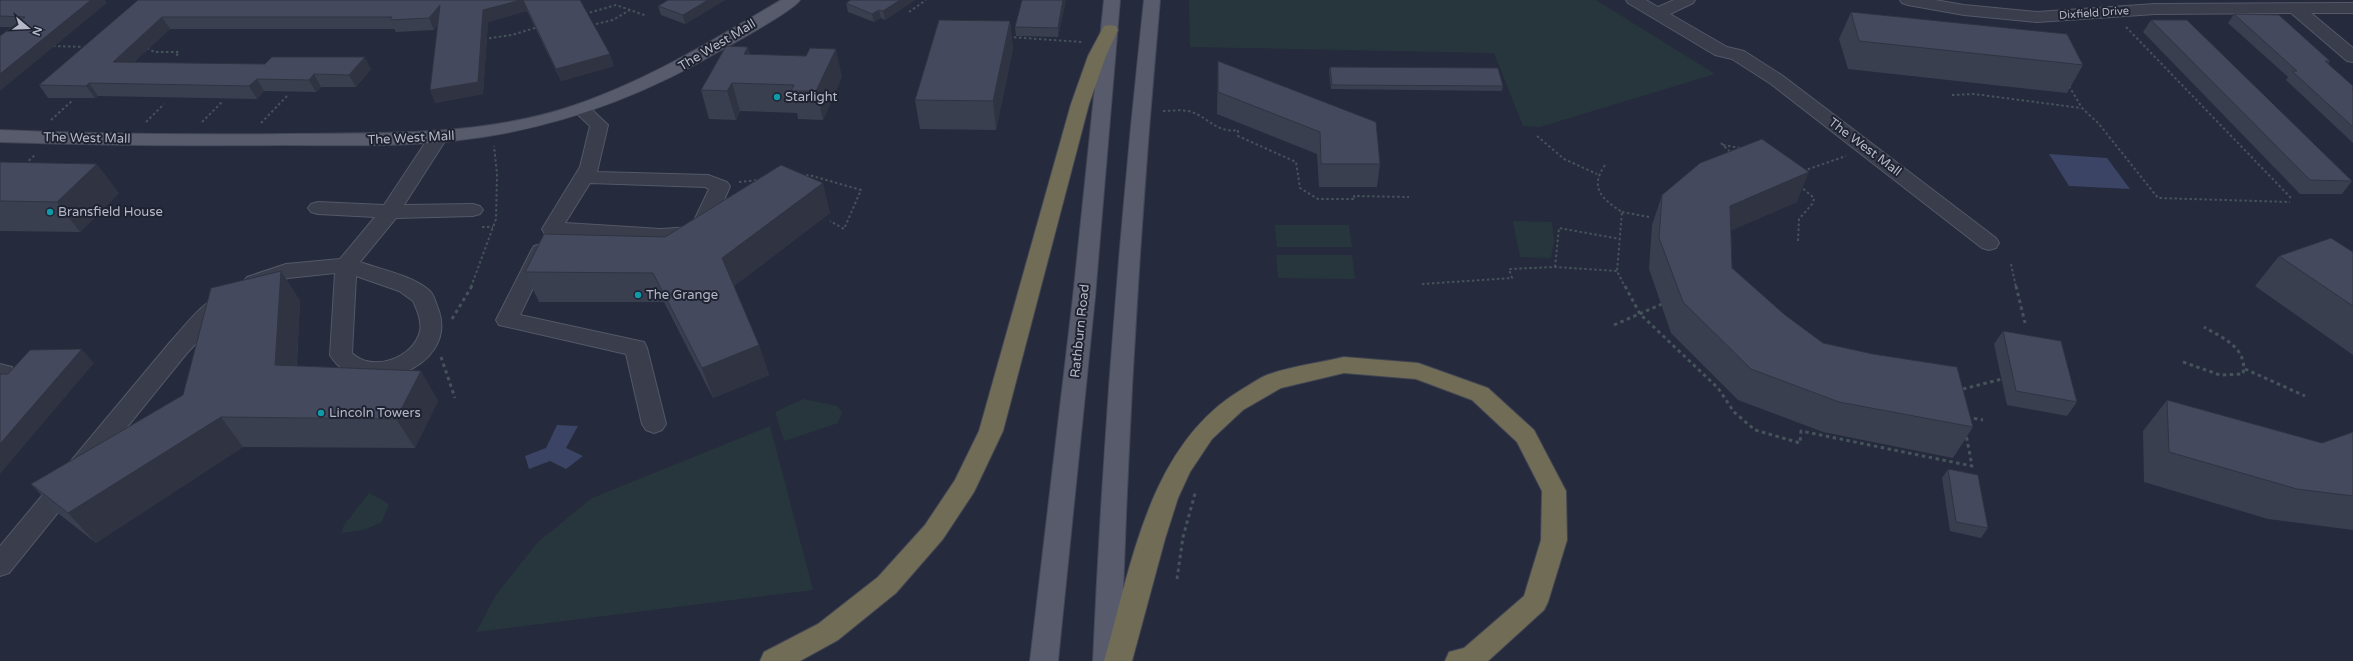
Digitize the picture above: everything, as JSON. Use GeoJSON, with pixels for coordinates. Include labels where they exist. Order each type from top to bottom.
{"type":"FeatureCollection","features":[{"type":"Feature","properties":{"kind":"highway"},"geometry":{"type":"LineString","coordinates":[[774,661],[828,632],[888,585],[934,532],[965,485],[991,431],[1080,104],[1098,56],[1110,30]]}},
{"type":"Feature","properties":{"kind":"highway"},"geometry":{"type":"LineString","coordinates":[[1118,661],[1117,634],[1173,481],[1181,466],[1204,433],[1235,404],[1274,381],[1344,365],[1418,371],[1480,394],[1526,436],[1554,491],[1554,540],[1535,602],[1472,658],[1459,661]]}},
{"type":"Feature","properties":{"kind":"main road","name":"The West Mall"},"geometry":{"type":"LineString","coordinates":[[0,136],[243,142],[438,138],[492,131],[581,109],[629,91],[672,71],[792,0]]}},
{"type":"Feature","properties":{"kind":"main road","name":"Rathburn Road"},"geometry":{"type":"LineString","coordinates":[[1045,648],[1084,297],[1112,0]]}},
{"type":"Feature","properties":{"kind":"main road"},"geometry":{"type":"LineString","coordinates":[[1107,661],[1117,634],[1113,492],[1141,111],[1152,0]]}},
{"type":"Feature","properties":{"kind":"street","name":"The West Mall"},"geometry":{"type":"LineString","coordinates":[[1634,0],[1660,7],[1721,51],[1738,55],[1777,80],[1990,243]]}},
{"type":"Feature","properties":{"kind":"street"},"geometry":{"type":"LineString","coordinates":[[1660,7],[1687,0]]}},
{"type":"Feature","properties":{"kind":"street","name":"Dixfield Drive"},"geometry":{"type":"LineString","coordinates":[[1908,0],[1964,10],[2037,17],[2155,9],[2353,8]]}},
{"type":"Feature","properties":{"kind":"street"},"geometry":{"type":"LineString","coordinates":[[2296,8],[2353,57]]}},
{"type":"Feature","properties":{"kind":"street"},"geometry":{"type":"LineString","coordinates":[[581,109],[598,125],[590,167],[552,229],[507,320],[636,348],[654,424]]}},
{"type":"Feature","properties":{"kind":"street"},"geometry":{"type":"LineString","coordinates":[[0,565],[179,347],[215,310],[237,293],[269,275],[295,269],[346,265],[407,286],[423,297],[431,329],[424,346],[411,360],[396,367],[371,370],[356,367],[341,355],[346,265],[390,212],[438,138]]}},
{"type":"Feature","properties":{"kind":"street"},"geometry":{"type":"LineString","coordinates":[[552,229],[661,236],[696,233],[707,217],[720,186],[708,181],[584,177]]}},
{"type":"Feature","properties":{"kind":"street"},"geometry":{"type":"LineString","coordinates":[[318,208],[390,212],[473,210]]}},
{"type":"Feature","properties":{"kind":"street"},"geometry":{"type":"LineString","coordinates":[[0,372],[4,373],[5,378],[0,388]]}},
{"type":"Feature","properties":{"kind":"path"},"geometry":{"type":"LineString","coordinates":[[909,12],[926,0]]}},
{"type":"Feature","properties":{"kind":"path"},"geometry":{"type":"LineString","coordinates":[[579,15],[616,5],[647,16]]}},
{"type":"Feature","properties":{"kind":"path"},"geometry":{"type":"LineString","coordinates":[[596,24],[613,20],[630,10]]}},
{"type":"Feature","properties":{"kind":"path"},"geometry":{"type":"LineString","coordinates":[[480,39],[512,35],[541,26]]}},
{"type":"Feature","properties":{"kind":"path"},"geometry":{"type":"LineString","coordinates":[[2068,84],[2082,108],[2099,124],[2158,198],[2291,201],[2126,27]]}},
{"type":"Feature","properties":{"kind":"path"},"geometry":{"type":"LineString","coordinates":[[1002,37],[1060,39],[1082,42]]}},
{"type":"Feature","properties":{"kind":"path"},"geometry":{"type":"LineString","coordinates":[[49,46],[87,47]]}},
{"type":"Feature","properties":{"kind":"path"},"geometry":{"type":"LineString","coordinates":[[140,48],[148,48],[154,52],[179,52],[176,56]]}},
{"type":"Feature","properties":{"kind":"path"},"geometry":{"type":"LineString","coordinates":[[1952,95],[1974,94],[2082,108]]}},
{"type":"Feature","properties":{"kind":"path"},"geometry":{"type":"LineString","coordinates":[[243,142],[287,96]]}},
{"type":"Feature","properties":{"kind":"path"},"geometry":{"type":"LineString","coordinates":[[1163,111],[1191,112],[1221,131],[1229,132],[1238,130],[1238,136],[1296,162],[1300,188],[1318,198],[1355,199],[1354,196],[1409,197]]}},
{"type":"Feature","properties":{"kind":"path"},"geometry":{"type":"LineString","coordinates":[[448,326],[475,280],[496,219],[497,174],[492,131]]}},
{"type":"Feature","properties":{"kind":"path"},"geometry":{"type":"LineString","coordinates":[[1536,136],[1564,159],[1597,174]]}},
{"type":"Feature","properties":{"kind":"path"},"geometry":{"type":"LineString","coordinates":[[1741,148],[1722,144],[1731,153],[1744,147]]}},
{"type":"Feature","properties":{"kind":"path"},"geometry":{"type":"LineString","coordinates":[[1801,172],[1867,148]]}},
{"type":"Feature","properties":{"kind":"path"},"geometry":{"type":"LineString","coordinates":[[1604,165],[1597,174],[1596,187],[1605,201],[1622,212],[1649,217]]}},
{"type":"Feature","properties":{"kind":"path"},"geometry":{"type":"LineString","coordinates":[[794,176],[809,175],[861,190],[844,229],[830,221]]}},
{"type":"Feature","properties":{"kind":"path"},"geometry":{"type":"LineString","coordinates":[[720,186],[762,180]]}},
{"type":"Feature","properties":{"kind":"path"},"geometry":{"type":"LineString","coordinates":[[1798,185],[1814,198],[1813,203],[1801,212],[1798,220],[1798,241]]}},
{"type":"Feature","properties":{"kind":"path"},"geometry":{"type":"LineString","coordinates":[[1622,212],[1618,271],[1640,314],[1718,388],[1734,412],[1755,430],[1800,443],[1801,431],[1972,466],[1965,430]]}},
{"type":"Feature","properties":{"kind":"path"},"geometry":{"type":"LineString","coordinates":[[1555,267],[1559,228],[1620,239]]}},
{"type":"Feature","properties":{"kind":"path"},"geometry":{"type":"LineString","coordinates":[[2011,264],[2025,322]]}},
{"type":"Feature","properties":{"kind":"path"},"geometry":{"type":"LineString","coordinates":[[1422,284],[1512,278],[1509,270],[1555,267],[1618,271]]}},
{"type":"Feature","properties":{"kind":"path"},"geometry":{"type":"LineString","coordinates":[[1614,325],[1662,304]]}},
{"type":"Feature","properties":{"kind":"path"},"geometry":{"type":"LineString","coordinates":[[2184,362],[2218,375],[2232,376],[2243,374],[2245,369],[2243,354],[2233,344],[2204,327]]}},
{"type":"Feature","properties":{"kind":"path"},"geometry":{"type":"LineString","coordinates":[[439,352],[455,398]]}},
{"type":"Feature","properties":{"kind":"path"},"geometry":{"type":"LineString","coordinates":[[2245,369],[2305,396]]}},
{"type":"Feature","properties":{"kind":"path"},"geometry":{"type":"LineString","coordinates":[[1963,389],[2002,379]]}},
{"type":"Feature","properties":{"kind":"path"},"geometry":{"type":"LineString","coordinates":[[1962,416],[1983,420]]}},
{"type":"Feature","properties":{"kind":"path"},"geometry":{"type":"LineString","coordinates":[[1177,580],[1183,537],[1197,488]]}},
{"type":"Feature","properties":{"kind":"shaded area"},"geometry":{"type":"Polygon","coordinates":[[[1189,0],[1596,0],[1715,74],[1540,127],[1523,126],[1494,53],[1190,47],[1189,0]]]}},
{"type":"Feature","properties":{"kind":"shaded area"},"geometry":{"type":"Polygon","coordinates":[[[1513,221],[1552,222],[1554,241],[1551,258],[1520,257],[1513,221]]]}},
{"type":"Feature","properties":{"kind":"shaded area"},"geometry":{"type":"Polygon","coordinates":[[[1275,225],[1349,225],[1352,247],[1277,247],[1275,225]]]}},
{"type":"Feature","properties":{"kind":"shaded area"},"geometry":{"type":"Polygon","coordinates":[[[1276,255],[1352,255],[1355,279],[1278,278],[1276,255]]]}},
{"type":"Feature","properties":{"kind":"shaded area"},"geometry":{"type":"Polygon","coordinates":[[[803,399],[837,406],[842,412],[838,423],[784,441],[775,412],[803,399]]]}},
{"type":"Feature","properties":{"kind":"shaded area"},"geometry":{"type":"Polygon","coordinates":[[[770,426],[813,590],[476,632],[496,595],[538,542],[592,498],[770,426]]]}},
{"type":"Feature","properties":{"kind":"shaded area"},"geometry":{"type":"Polygon","coordinates":[[[369,493],[389,504],[382,522],[364,530],[341,533],[344,525],[369,493]]]}},
{"type":"Feature","properties":{"kind":"water"},"geometry":{"type":"Polygon","coordinates":[[[2049,154],[2107,158],[2130,189],[2069,186],[2049,154]]]}},
{"type":"Feature","properties":{"kind":"water"},"geometry":{"type":"Polygon","coordinates":[[[557,425],[578,426],[566,448],[583,456],[566,469],[550,461],[529,469],[525,456],[546,448],[557,425]]]}},
{"type":"Feature","properties":{"kind":"building"},"geometry":{"type":"Polygon","coordinates":[[[0,0],[91,0],[0,74],[0,36],[25,17],[0,16],[0,0]]]}},
{"type":"Feature","properties":{"kind":"building"},"geometry":{"type":"Polygon","coordinates":[[[138,0],[521,0],[483,10],[478,82],[430,90],[440,5],[429,18],[390,20],[392,17],[162,17],[113,62],[265,64],[272,57],[365,57],[349,75],[314,74],[309,80],[257,79],[249,86],[89,83],[86,86],[39,85],[138,0]]]}},
{"type":"Feature","properties":{"kind":"building"},"geometry":{"type":"Polygon","coordinates":[[[523,0],[580,0],[610,54],[556,69],[523,0]]]}},
{"type":"Feature","properties":{"kind":"building"},"geometry":{"type":"Polygon","coordinates":[[[668,0],[708,0],[683,15],[658,6],[668,0]]]}},
{"type":"Feature","properties":{"kind":"building"},"geometry":{"type":"Polygon","coordinates":[[[851,0],[900,0],[883,11],[879,10],[872,14],[846,3],[851,0]]]}},
{"type":"Feature","properties":{"kind":"building"},"geometry":{"type":"Polygon","coordinates":[[[1022,0],[1063,0],[1058,28],[1015,27],[1022,0]]]}},
{"type":"Feature","properties":{"kind":"building"},"geometry":{"type":"Polygon","coordinates":[[[1851,12],[2067,34],[2083,65],[1859,41],[1851,12]]]}},
{"type":"Feature","properties":{"kind":"building"},"geometry":{"type":"Polygon","coordinates":[[[2234,14],[2279,15],[2330,61],[2325,61],[2353,86],[2353,127],[2292,71],[2297,71],[2234,14]]]}},
{"type":"Feature","properties":{"kind":"building"},"geometry":{"type":"Polygon","coordinates":[[[939,20],[1010,21],[993,101],[915,100],[939,20]]]}},
{"type":"Feature","properties":{"kind":"building"},"geometry":{"type":"Polygon","coordinates":[[[2151,20],[2187,20],[2352,181],[2310,180],[2151,20]]]}},
{"type":"Feature","properties":{"kind":"building"},"geometry":{"type":"Polygon","coordinates":[[[726,46],[748,47],[744,54],[806,56],[810,48],[836,49],[816,91],[791,91],[794,85],[732,83],[727,91],[701,90],[726,46]]]}},
{"type":"Feature","properties":{"kind":"building"},"geometry":{"type":"Polygon","coordinates":[[[1218,61],[1376,122],[1380,164],[1321,164],[1320,132],[1218,92],[1218,61]]]}},
{"type":"Feature","properties":{"kind":"building"},"geometry":{"type":"Polygon","coordinates":[[[1330,67],[1498,68],[1503,86],[1332,85],[1330,67]]]}},
{"type":"Feature","properties":{"kind":"building"},"geometry":{"type":"Polygon","coordinates":[[[1762,139],[1809,172],[1730,206],[1732,268],[1785,315],[1823,343],[1873,354],[1957,367],[1973,427],[1839,402],[1751,369],[1683,302],[1659,238],[1662,195],[1700,163],[1762,139]]]}},
{"type":"Feature","properties":{"kind":"building"},"geometry":{"type":"Polygon","coordinates":[[[0,162],[97,164],[57,202],[0,201],[0,162]]]}},
{"type":"Feature","properties":{"kind":"building"},"geometry":{"type":"Polygon","coordinates":[[[781,165],[823,183],[722,258],[759,345],[702,368],[653,273],[525,272],[544,234],[665,237],[781,165]]]}},
{"type":"Feature","properties":{"kind":"building"},"geometry":{"type":"Polygon","coordinates":[[[2331,238],[2353,252],[2353,306],[2279,256],[2331,238]]]}},
{"type":"Feature","properties":{"kind":"building"},"geometry":{"type":"Polygon","coordinates":[[[281,271],[275,365],[421,371],[396,419],[221,417],[68,513],[31,484],[183,395],[211,288],[281,271]]]}},
{"type":"Feature","properties":{"kind":"building"},"geometry":{"type":"Polygon","coordinates":[[[2003,331],[2061,341],[2077,402],[2016,391],[2003,331]]]}},
{"type":"Feature","properties":{"kind":"building"},"geometry":{"type":"Polygon","coordinates":[[[82,349],[0,444],[0,374],[8,374],[30,350],[82,349]]]}},
{"type":"Feature","properties":{"kind":"building"},"geometry":{"type":"Polygon","coordinates":[[[2167,400],[2322,443],[2353,432],[2353,496],[2297,489],[2169,452],[2167,400]]]}},
{"type":"Feature","properties":{"kind":"building"},"geometry":{"type":"Polygon","coordinates":[[[1948,469],[1978,475],[1988,528],[1956,522],[1948,469]]]}},
{"type":"Feature","properties":{"kind":"place","name":"Starlight"},"geometry":{"type":"Point","coordinates":[777,97]}},
{"type":"Feature","properties":{"kind":"place","name":"Bransfield House"},"geometry":{"type":"Point","coordinates":[50,212]}},
{"type":"Feature","properties":{"kind":"place","name":"The Grange"},"geometry":{"type":"Point","coordinates":[638,295]}},
{"type":"Feature","properties":{"kind":"place","name":"Lincoln Towers"},"geometry":{"type":"Point","coordinates":[321,413]}}]}
